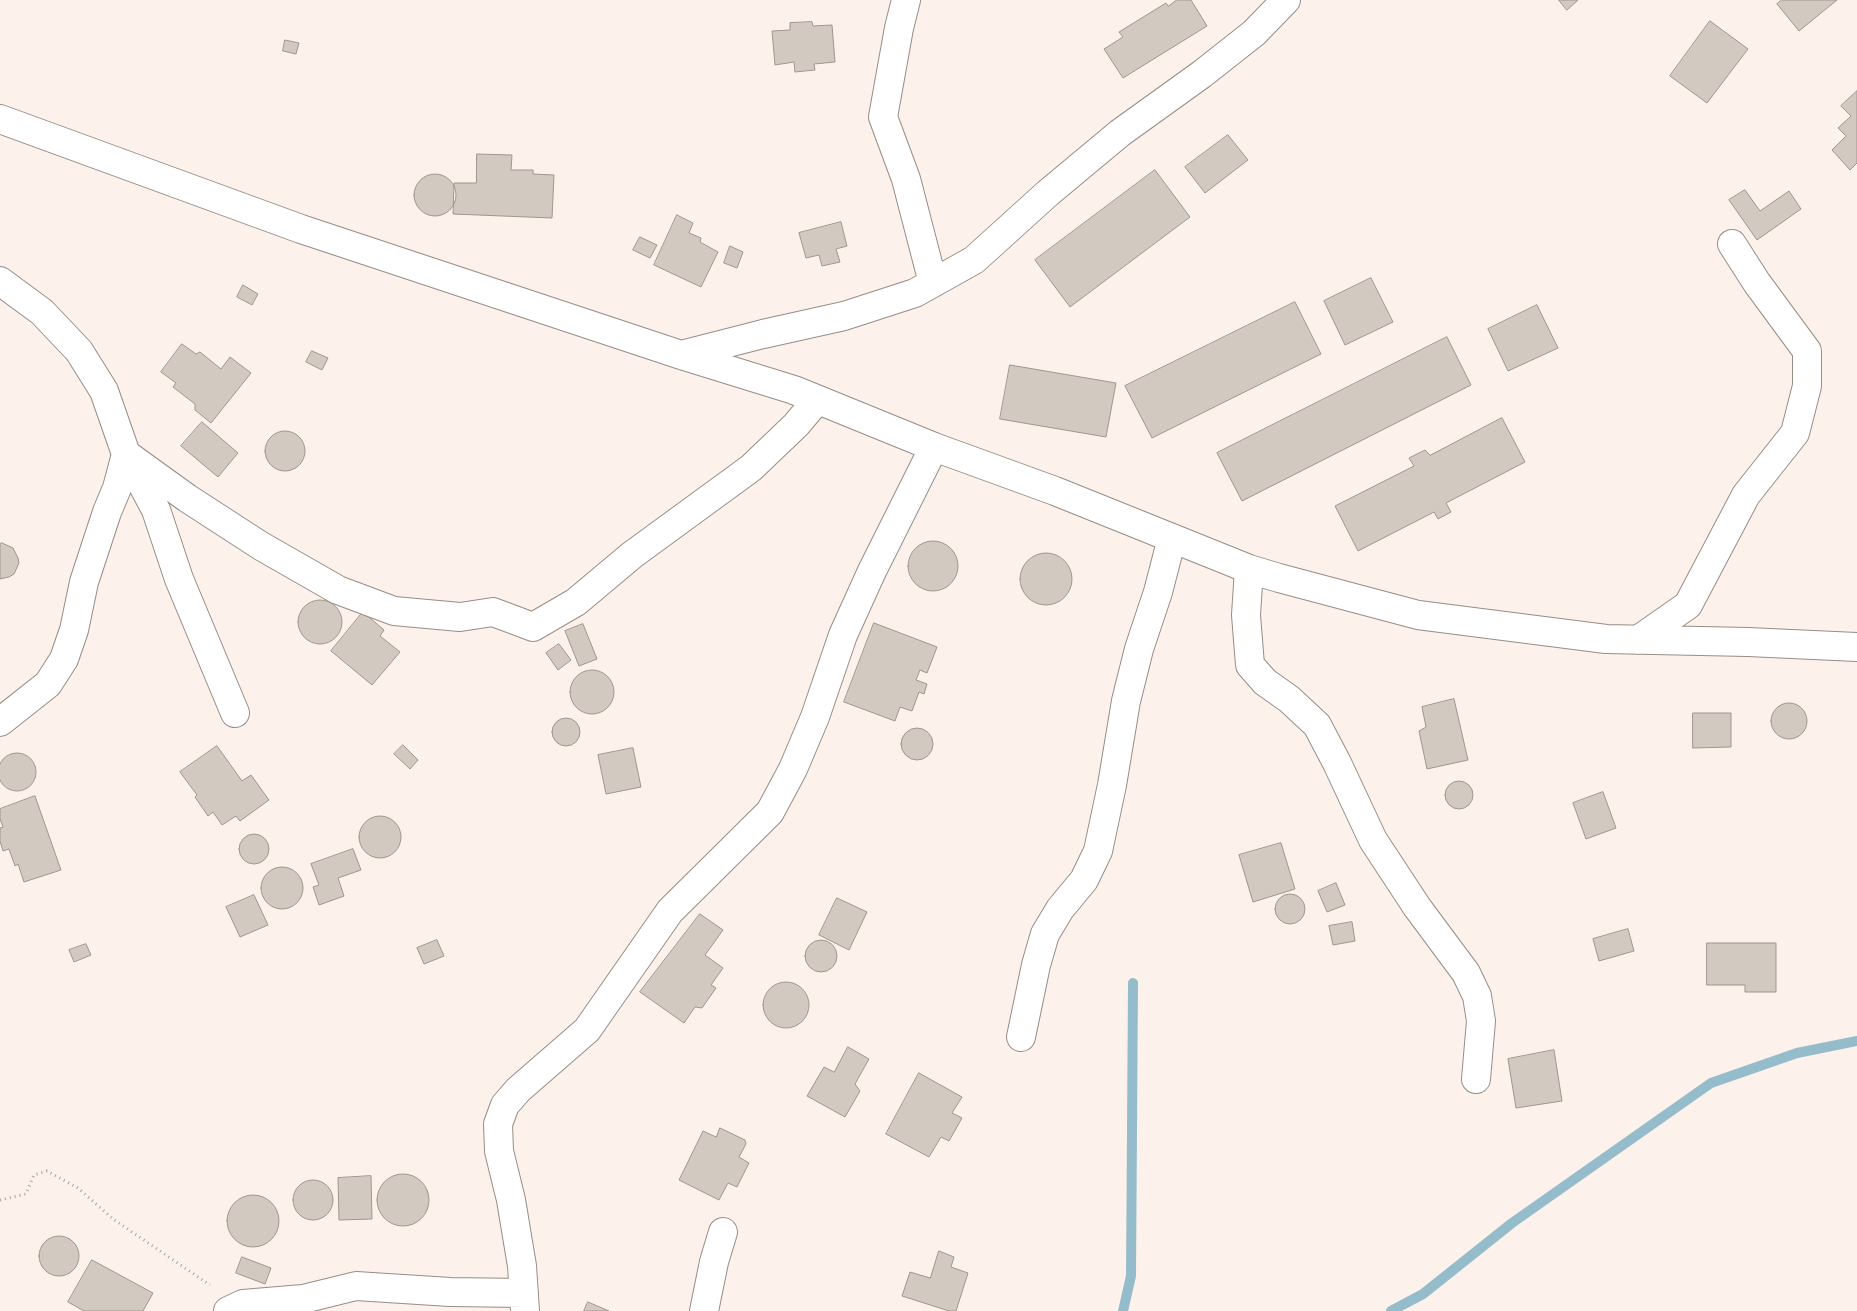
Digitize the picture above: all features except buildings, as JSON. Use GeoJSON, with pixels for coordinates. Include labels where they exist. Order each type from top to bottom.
{"type":"FeatureCollection","features":[{"type":"Feature","properties":{"kind":"street"},"geometry":{"type":"LineString","coordinates":[[906,0],[883,117],[906,179],[933,282]]}},
{"type":"Feature","properties":{"kind":"street"},"geometry":{"type":"LineString","coordinates":[[680,355],[844,316],[915,293],[974,260],[1048,193],[1120,133],[1202,74],[1254,32],[1286,0]]}},
{"type":"Feature","properties":{"kind":"street"},"geometry":{"type":"LineString","coordinates":[[0,118],[300,229],[680,355],[794,390],[934,446],[1055,491],[1249,569],[1279,578],[1418,615],[1606,639],[1748,642],[1857,648]]}},
{"type":"Feature","properties":{"kind":"street"},"geometry":{"type":"LineString","coordinates":[[1638,640],[1688,605],[1746,495],[1795,433],[1807,386],[1807,351],[1756,283],[1732,244]]}},
{"type":"Feature","properties":{"kind":"street"},"geometry":{"type":"LineString","coordinates":[[0,281],[42,312],[79,351],[104,392],[126,454],[156,510],[179,579],[235,712]]}},
{"type":"Feature","properties":{"kind":"street"},"geometry":{"type":"LineString","coordinates":[[126,454],[187,498],[261,546],[338,590],[394,611],[460,617],[493,612],[533,627],[576,602],[632,556],[751,468],[796,425],[817,400]]}},
{"type":"Feature","properties":{"kind":"street"},"geometry":{"type":"LineString","coordinates":[[235,1308],[302,1299],[356,1286],[450,1292],[524,1302],[522,1266],[511,1200],[499,1151],[498,1124],[505,1105],[518,1090],[587,1030],[670,911],[770,812],[793,769],[815,717],[843,635],[872,571],[934,446]]}},
{"type":"Feature","properties":{"kind":"street"},"geometry":{"type":"LineString","coordinates":[[0,722],[48,684],[64,659],[74,630],[84,582],[117,488],[126,454]]}},
{"type":"Feature","properties":{"kind":"street"},"geometry":{"type":"LineString","coordinates":[[1021,1037],[1036,965],[1045,934],[1060,909],[1084,880],[1098,851],[1112,785],[1126,701],[1139,649],[1158,592],[1172,538]]}},
{"type":"Feature","properties":{"kind":"street"},"geometry":{"type":"LineString","coordinates":[[1249,569],[1246,615],[1250,665],[1265,682],[1289,699],[1317,725],[1373,840],[1416,907],[1466,973],[1477,996],[1481,1021],[1476,1079]]}},
{"type":"Feature","properties":{"kind":"street"},"geometry":{"type":"LineString","coordinates":[[704,1311],[714,1262],[724,1232]]}},
{"type":"Feature","properties":{"kind":"path"},"geometry":{"type":"LineString","coordinates":[[0,1200],[26,1194],[34,1175],[47,1171],[78,1188],[113,1219],[202,1280],[235,1308]]}},
{"type":"Feature","properties":{"kind":"waterway"},"geometry":{"type":"LineString","coordinates":[[1123,1311],[1131,1276],[1133,983]]}},
{"type":"Feature","properties":{"kind":"waterway"},"geometry":{"type":"LineString","coordinates":[[1391,1311],[1423,1294],[1512,1223],[1711,1083],[1797,1053],[1857,1041]]}}]}
